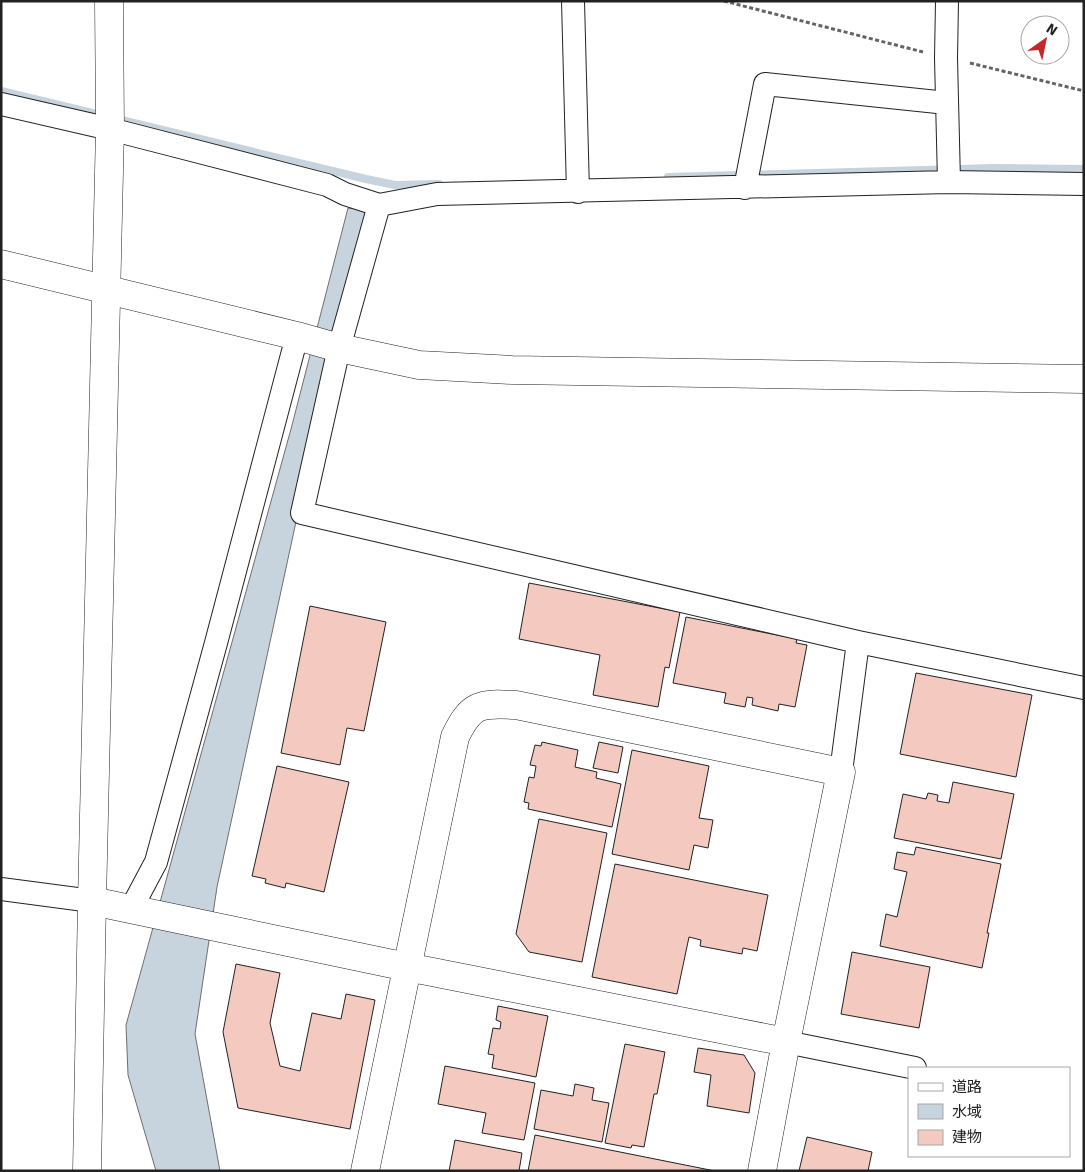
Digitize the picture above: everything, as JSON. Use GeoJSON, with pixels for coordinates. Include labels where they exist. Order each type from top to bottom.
{"type":"FeatureCollection","features":[{"type":"Feature","properties":{"kind":"street"},"geometry":{"type":"LineString","coordinates":[[87,1171],[110,129],[109,1]]}},
{"type":"Feature","properties":{"kind":"street"},"geometry":{"type":"LineString","coordinates":[[573,1],[578,192]]}},
{"type":"Feature","properties":{"kind":"street"},"geometry":{"type":"LineString","coordinates":[[947,1],[946,58],[949,182]]}},
{"type":"Feature","properties":{"kind":"street"},"geometry":{"type":"LineString","coordinates":[[745,188],[765,84],[947,103]]}},
{"type":"Feature","properties":{"kind":"street"},"geometry":{"type":"LineString","coordinates":[[1,104],[110,129],[327,185],[344,194],[379,205],[437,194],[949,182],[1084,184]]}},
{"type":"Feature","properties":{"kind":"street"},"geometry":{"type":"LineString","coordinates":[[379,205],[339,348],[302,513],[858,642],[1084,688]]}},
{"type":"Feature","properties":{"kind":"street"},"geometry":{"type":"LineString","coordinates":[[1,264],[301,337],[339,348],[419,365],[512,370],[1084,380]]}},
{"type":"Feature","properties":{"kind":"street"},"geometry":{"type":"LineString","coordinates":[[139,911],[156,862],[301,337]]}},
{"type":"Feature","properties":{"kind":"street"},"geometry":{"type":"LineString","coordinates":[[762,1171],[786,1042],[841,772],[858,642]]}},
{"type":"Feature","properties":{"kind":"street"},"geometry":{"type":"LineString","coordinates":[[365,1171],[455,736],[463,719],[476,708],[490,703],[516,705],[841,772]]}},
{"type":"Feature","properties":{"kind":"street"},"geometry":{"type":"LineString","coordinates":[[1,889],[92,901],[406,967],[910,1067]]}},
{"type":"Feature","properties":{"kind":"path"},"geometry":{"type":"LineString","coordinates":[[724,1],[1084,91]]}},
{"type":"Feature","properties":{"kind":"water"},"geometry":{"type":"Polygon","coordinates":[[[348,208],[373,211],[331,360],[217,887],[195,1034],[220,1171],[156,1171],[128,1075],[126,1025],[291,429],[348,208]]]}},
{"type":"Feature","properties":{"kind":"building"},"geometry":{"type":"Polygon","coordinates":[[[529,583],[680,612],[669,668],[665,667],[658,707],[593,695],[600,655],[519,639],[529,583]]]}},
{"type":"Feature","properties":{"kind":"building"},"geometry":{"type":"Polygon","coordinates":[[[310,606],[386,622],[364,731],[347,728],[340,765],[281,753],[310,606]]]}},
{"type":"Feature","properties":{"kind":"building"},"geometry":{"type":"Polygon","coordinates":[[[686,617],[797,639],[796,643],[807,645],[795,707],[779,704],[778,711],[752,705],[753,698],[747,697],[745,707],[724,703],[726,693],[673,683],[686,617]]]}},
{"type":"Feature","properties":{"kind":"building"},"geometry":{"type":"Polygon","coordinates":[[[916,673],[1032,695],[1016,777],[900,754],[916,673]]]}},
{"type":"Feature","properties":{"kind":"building"},"geometry":{"type":"Polygon","coordinates":[[[542,742],[578,750],[575,767],[597,772],[596,778],[621,784],[612,827],[528,809],[529,803],[524,802],[529,777],[534,778],[536,766],[530,765],[535,745],[541,746],[542,742]]]}},
{"type":"Feature","properties":{"kind":"building"},"geometry":{"type":"Polygon","coordinates":[[[599,742],[623,747],[618,773],[593,768],[599,742]]]}},
{"type":"Feature","properties":{"kind":"building"},"geometry":{"type":"Polygon","coordinates":[[[632,750],[709,766],[699,818],[713,820],[708,848],[694,845],[689,870],[612,854],[632,750]]]}},
{"type":"Feature","properties":{"kind":"building"},"geometry":{"type":"Polygon","coordinates":[[[277,766],[349,782],[324,892],[286,883],[285,888],[265,883],[266,879],[252,876],[277,766]]]}},
{"type":"Feature","properties":{"kind":"building"},"geometry":{"type":"Polygon","coordinates":[[[953,782],[1014,794],[1001,859],[894,838],[903,794],[926,799],[928,793],[938,795],[937,801],[949,803],[953,782]]]}},
{"type":"Feature","properties":{"kind":"building"},"geometry":{"type":"Polygon","coordinates":[[[539,819],[607,833],[582,962],[529,952],[516,934],[539,819]]]}},
{"type":"Feature","properties":{"kind":"building"},"geometry":{"type":"Polygon","coordinates":[[[916,847],[1001,864],[982,968],[880,946],[886,914],[897,917],[907,872],[894,869],[897,852],[914,855],[916,847]]]}},
{"type":"Feature","properties":{"kind":"building"},"geometry":{"type":"Polygon","coordinates":[[[615,864],[768,895],[757,951],[743,948],[742,954],[700,946],[701,940],[689,937],[677,994],[592,977],[615,864]]]}},
{"type":"Feature","properties":{"kind":"building"},"geometry":{"type":"Polygon","coordinates":[[[852,952],[930,967],[919,1028],[841,1014],[852,952]]]}},
{"type":"Feature","properties":{"kind":"building"},"geometry":{"type":"Polygon","coordinates":[[[236,964],[280,973],[270,1023],[280,1066],[300,1071],[312,1013],[341,1019],[346,994],[375,1000],[350,1129],[238,1108],[223,1032],[236,964]]]}},
{"type":"Feature","properties":{"kind":"building"},"geometry":{"type":"Polygon","coordinates":[[[498,1006],[548,1016],[536,1077],[492,1068],[494,1055],[488,1054],[493,1028],[500,1029],[501,1022],[496,1020],[498,1006]]]}},
{"type":"Feature","properties":{"kind":"building"},"geometry":{"type":"Polygon","coordinates":[[[625,1044],[665,1052],[657,1094],[654,1094],[644,1147],[632,1145],[631,1148],[605,1143],[625,1044]]]}},
{"type":"Feature","properties":{"kind":"building"},"geometry":{"type":"Polygon","coordinates":[[[698,1048],[744,1055],[755,1073],[749,1113],[707,1106],[711,1075],[694,1072],[698,1048]]]}},
{"type":"Feature","properties":{"kind":"building"},"geometry":{"type":"Polygon","coordinates":[[[445,1066],[535,1083],[524,1140],[482,1133],[486,1113],[438,1104],[445,1066]]]}},
{"type":"Feature","properties":{"kind":"building"},"geometry":{"type":"Polygon","coordinates":[[[575,1084],[594,1088],[592,1100],[609,1103],[602,1142],[534,1129],[541,1090],[573,1096],[575,1084]]]}},
{"type":"Feature","properties":{"kind":"building"},"geometry":{"type":"Polygon","coordinates":[[[535,1135],[715,1171],[528,1171],[535,1135]]]}},
{"type":"Feature","properties":{"kind":"building"},"geometry":{"type":"Polygon","coordinates":[[[807,1137],[872,1152],[868,1171],[799,1171],[807,1137]]]}},
{"type":"Feature","properties":{"kind":"building"},"geometry":{"type":"Polygon","coordinates":[[[455,1140],[522,1153],[519,1171],[449,1171],[455,1140]]]}},
{"type":"Feature","properties":{"kind":"waterway"},"geometry":{"type":"LineString","coordinates":[[1,91],[366,179],[395,185],[439,184]]}},
{"type":"Feature","properties":{"kind":"waterway"},"geometry":{"type":"LineString","coordinates":[[668,177],[995,168],[1084,169]]}}]}
